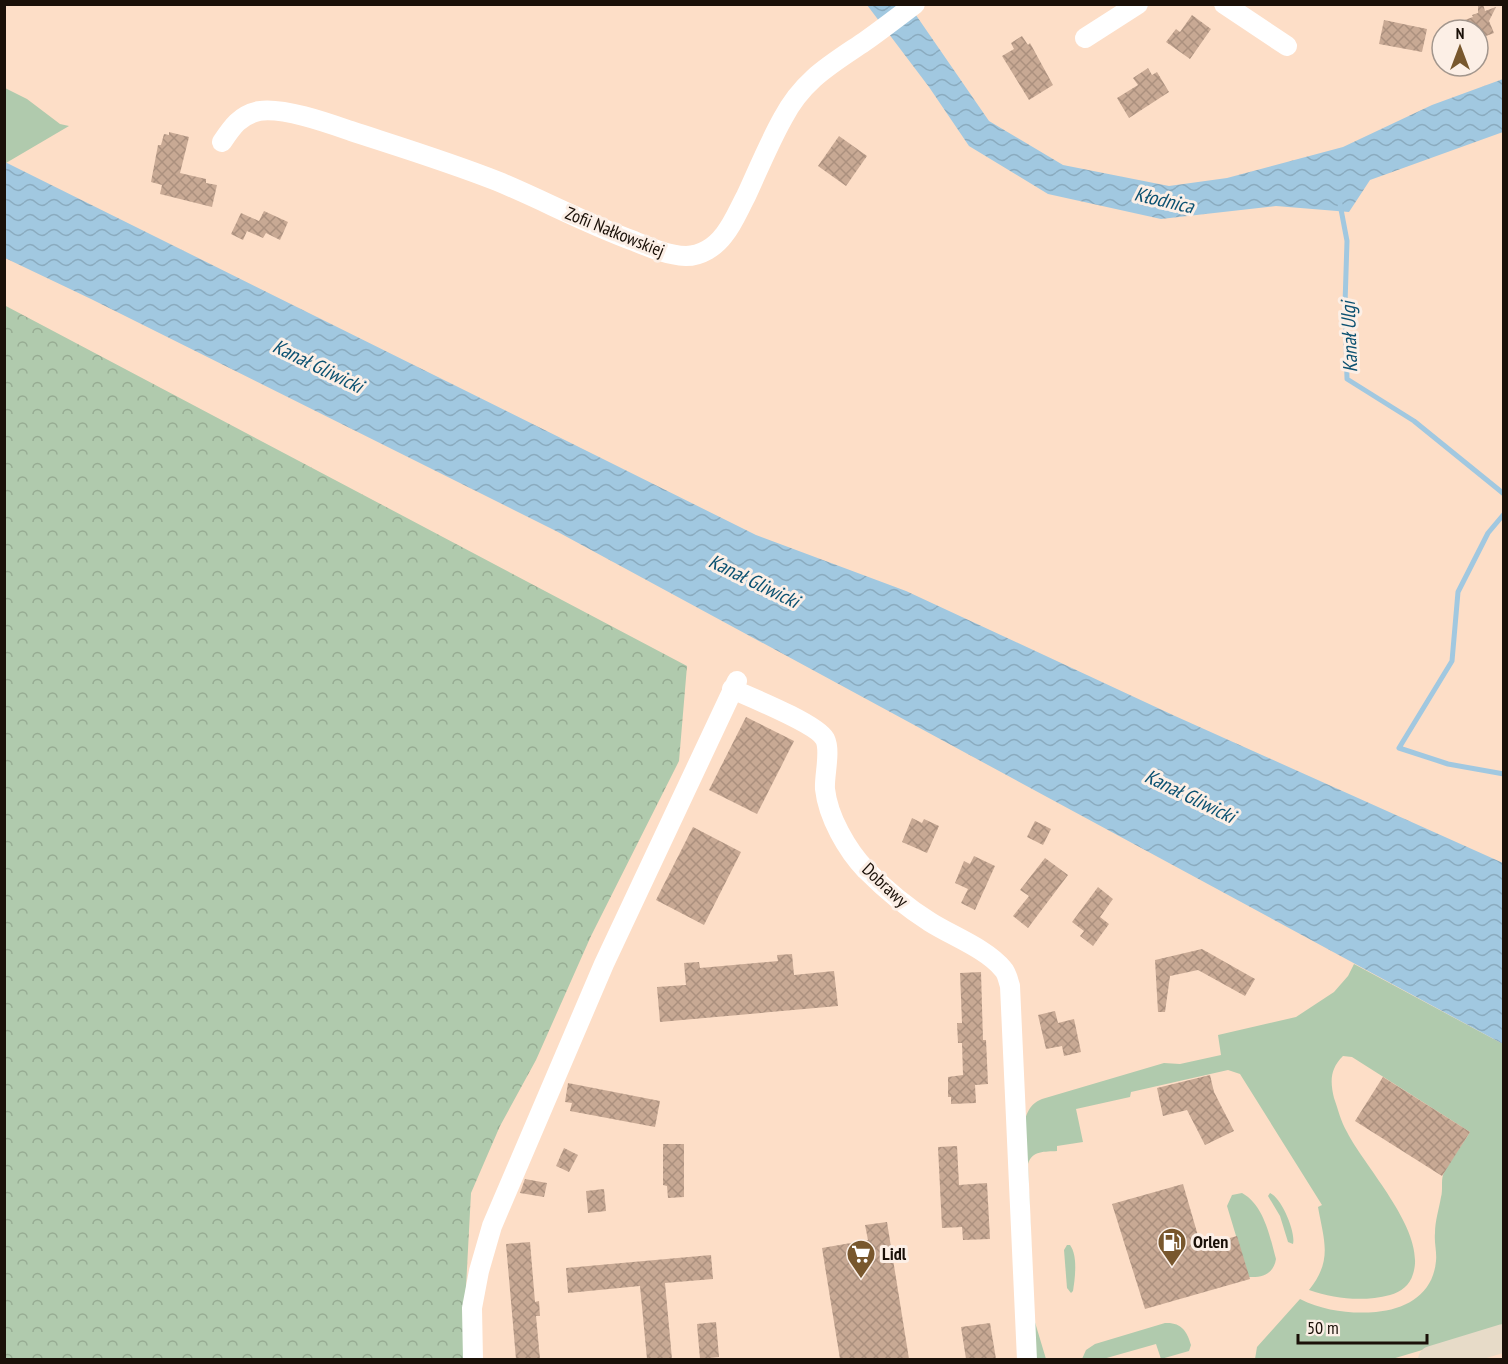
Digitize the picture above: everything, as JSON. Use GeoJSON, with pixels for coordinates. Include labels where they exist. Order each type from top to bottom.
{"type":"FeatureCollection","features":[{"type":"Feature","properties":{"kind":"main road"},"geometry":{"type":"LineString","coordinates":[[1432,1359],[1503,1338]]}},
{"type":"Feature","properties":{"kind":"street","name":"Zofii Nałkowskiej"},"geometry":{"type":"LineString","coordinates":[[222,142],[234,124],[243,117],[259,111],[286,113],[327,123],[453,164],[617,235],[669,254],[689,256],[713,247],[724,236],[783,118],[811,79],[915,4]]}},
{"type":"Feature","properties":{"kind":"street"},"geometry":{"type":"LineString","coordinates":[[1085,38],[1138,4]]}},
{"type":"Feature","properties":{"kind":"street"},"geometry":{"type":"LineString","coordinates":[[1224,4],[1287,46]]}},
{"type":"Feature","properties":{"kind":"street","name":"Dobrawy"},"geometry":{"type":"LineString","coordinates":[[473,1359],[472,1308],[479,1271],[492,1226],[604,964],[734,685],[813,728],[825,739],[825,790],[831,811],[842,835],[860,864],[891,896],[992,958],[1005,970],[1010,986],[1027,1359]]}},
{"type":"Feature","properties":{"kind":"green space"},"geometry":{"type":"Polygon","coordinates":[[[5,88],[27,99],[60,124],[69,126],[6,163],[5,162],[5,88]]]}},
{"type":"Feature","properties":{"kind":"green space"},"geometry":{"type":"Polygon","coordinates":[[[4,305],[687,666],[679,761],[591,936],[536,1060],[500,1126],[471,1193],[464,1325],[465,1359],[5,1359],[4,305]]]}},
{"type":"Feature","properties":{"kind":"green space"},"geometry":{"type":"Polygon","coordinates":[[[1354,964],[1503,1044],[1503,1326],[1392,1359],[1255,1359],[1257,1347],[1300,1299],[1337,1311],[1366,1313],[1387,1310],[1416,1298],[1424,1291],[1434,1273],[1435,1228],[1442,1194],[1443,1175],[1470,1132],[1352,1057],[1343,1056],[1332,1076],[1334,1098],[1347,1132],[1392,1201],[1411,1239],[1415,1257],[1413,1274],[1410,1282],[1404,1288],[1390,1295],[1359,1299],[1329,1296],[1309,1290],[1317,1279],[1324,1260],[1324,1240],[1318,1207],[1322,1205],[1240,1074],[1228,1070],[1131,1092],[1130,1097],[1076,1109],[1083,1142],[1057,1146],[1057,1151],[1039,1153],[1030,1159],[1028,1164],[1034,1319],[1046,1359],[1029,1360],[1022,1131],[1030,1108],[1042,1099],[1164,1063],[1180,1064],[1221,1055],[1218,1035],[1296,1017],[1334,992],[1348,976],[1354,964]]]}},
{"type":"Feature","properties":{"kind":"green space"},"geometry":{"type":"Polygon","coordinates":[[[1242,1193],[1250,1198],[1261,1213],[1276,1259],[1273,1268],[1267,1274],[1259,1277],[1249,1277],[1227,1206],[1232,1195],[1242,1193]]]}},
{"type":"Feature","properties":{"kind":"green space"},"geometry":{"type":"Polygon","coordinates":[[[1270,1193],[1275,1196],[1287,1216],[1293,1244],[1288,1242],[1280,1216],[1268,1196],[1270,1193]]]}},
{"type":"Feature","properties":{"kind":"green space"},"geometry":{"type":"Polygon","coordinates":[[[1067,1245],[1070,1245],[1073,1250],[1075,1261],[1074,1286],[1071,1293],[1067,1288],[1064,1250],[1067,1245]]]}},
{"type":"Feature","properties":{"kind":"green space"},"geometry":{"type":"Polygon","coordinates":[[[1165,1323],[1175,1324],[1182,1328],[1191,1345],[1189,1351],[1161,1359],[1156,1344],[1103,1359],[1082,1359],[1086,1350],[1095,1344],[1165,1323]]]}},
{"type":"Feature","properties":{"kind":"water","name":"Kłodnica"},"geometry":{"type":"Polygon","coordinates":[[[867,5],[909,5],[989,121],[1063,165],[1169,186],[1227,178],[1343,147],[1432,105],[1503,79],[1503,132],[1370,180],[1349,212],[1276,206],[1161,219],[1048,194],[969,146],[929,87],[867,5]]]}},
{"type":"Feature","properties":{"kind":"water","name":"Kanał Gliwicki"},"geometry":{"type":"Polygon","coordinates":[[[5,162],[756,535],[906,591],[1175,716],[1503,863],[1503,1044],[556,531],[5,258],[5,162]]]}},
{"type":"Feature","properties":{"kind":"building"},"geometry":{"type":"Polygon","coordinates":[[[1478,4],[1483,4],[1485,11],[1496,7],[1490,19],[1470,18],[1478,13],[1478,4]]]}},
{"type":"Feature","properties":{"kind":"building"},"geometry":{"type":"Polygon","coordinates":[[[1192,15],[1211,29],[1190,59],[1166,42],[1176,29],[1180,32],[1192,15]]]}},
{"type":"Feature","properties":{"kind":"building"},"geometry":{"type":"Polygon","coordinates":[[[1384,20],[1427,29],[1422,52],[1379,44],[1384,20]]]}},
{"type":"Feature","properties":{"kind":"building"},"geometry":{"type":"Polygon","coordinates":[[[1022,36],[1028,45],[1030,43],[1053,85],[1029,100],[1002,56],[1014,49],[1011,43],[1022,36]]]}},
{"type":"Feature","properties":{"kind":"building"},"geometry":{"type":"Polygon","coordinates":[[[1148,68],[1152,75],[1157,72],[1169,92],[1129,118],[1117,98],[1138,85],[1133,78],[1148,68]]]}},
{"type":"Feature","properties":{"kind":"building"},"geometry":{"type":"Polygon","coordinates":[[[169,132],[189,137],[180,173],[206,179],[206,183],[217,185],[212,207],[160,194],[162,185],[151,182],[158,145],[161,145],[164,134],[169,135],[169,132]]]}},
{"type":"Feature","properties":{"kind":"building"},"geometry":{"type":"Polygon","coordinates":[[[839,136],[867,156],[846,186],[818,166],[839,136]]]}},
{"type":"Feature","properties":{"kind":"building"},"geometry":{"type":"Polygon","coordinates":[[[264,211],[288,222],[280,240],[266,233],[263,238],[247,231],[243,240],[231,234],[241,213],[259,221],[264,211]]]}},
{"type":"Feature","properties":{"kind":"building"},"geometry":{"type":"Polygon","coordinates":[[[746,717],[794,741],[757,814],[709,790],[746,717]]]}},
{"type":"Feature","properties":{"kind":"building"},"geometry":{"type":"Polygon","coordinates":[[[912,818],[922,823],[924,819],[939,826],[927,853],[902,842],[912,818]]]}},
{"type":"Feature","properties":{"kind":"building"},"geometry":{"type":"Polygon","coordinates":[[[1035,821],[1051,829],[1043,845],[1027,837],[1035,821]]]}},
{"type":"Feature","properties":{"kind":"building"},"geometry":{"type":"Polygon","coordinates":[[[693,827],[741,852],[704,925],[656,900],[693,827]]]}},
{"type":"Feature","properties":{"kind":"building"},"geometry":{"type":"Polygon","coordinates":[[[974,856],[995,866],[975,910],[961,903],[968,889],[955,883],[964,861],[970,864],[974,856]]]}},
{"type":"Feature","properties":{"kind":"building"},"geometry":{"type":"Polygon","coordinates":[[[1045,858],[1068,875],[1028,928],[1013,916],[1029,896],[1020,890],[1045,858]]]}},
{"type":"Feature","properties":{"kind":"building"},"geometry":{"type":"Polygon","coordinates":[[[1098,887],[1113,899],[1100,917],[1109,924],[1093,946],[1080,936],[1084,931],[1072,922],[1098,887]]]}},
{"type":"Feature","properties":{"kind":"building"},"geometry":{"type":"Polygon","coordinates":[[[1202,949],[1255,979],[1245,996],[1198,970],[1170,976],[1165,1012],[1158,1012],[1155,960],[1202,949]]]}},
{"type":"Feature","properties":{"kind":"building"},"geometry":{"type":"Polygon","coordinates":[[[792,954],[794,975],[834,971],[838,1006],[660,1022],[657,987],[686,985],[684,963],[699,962],[700,968],[778,961],[777,955],[792,954]]]}},
{"type":"Feature","properties":{"kind":"building"},"geometry":{"type":"Polygon","coordinates":[[[981,972],[983,1040],[986,1040],[988,1084],[975,1085],[976,1103],[951,1104],[951,1097],[948,1097],[948,1077],[963,1075],[962,1043],[958,1043],[957,1023],[962,1023],[960,973],[981,972]]]}},
{"type":"Feature","properties":{"kind":"building"},"geometry":{"type":"Polygon","coordinates":[[[1055,1011],[1058,1023],[1074,1019],[1081,1052],[1064,1056],[1062,1046],[1046,1049],[1038,1015],[1055,1011]]]}},
{"type":"Feature","properties":{"kind":"building"},"geometry":{"type":"Polygon","coordinates":[[[1210,1075],[1214,1092],[1234,1131],[1205,1145],[1187,1110],[1163,1116],[1157,1088],[1210,1075]]]}},
{"type":"Feature","properties":{"kind":"building"},"geometry":{"type":"Polygon","coordinates":[[[1383,1077],[1470,1132],[1442,1176],[1355,1121],[1383,1077]]]}},
{"type":"Feature","properties":{"kind":"building"},"geometry":{"type":"Polygon","coordinates":[[[568,1083],[660,1101],[655,1127],[570,1111],[572,1103],[565,1102],[568,1083]]]}},
{"type":"Feature","properties":{"kind":"building"},"geometry":{"type":"Polygon","coordinates":[[[663,1144],[684,1144],[684,1197],[668,1198],[667,1186],[663,1185],[663,1144]]]}},
{"type":"Feature","properties":{"kind":"building"},"geometry":{"type":"Polygon","coordinates":[[[957,1146],[959,1185],[987,1183],[990,1239],[963,1240],[962,1227],[942,1228],[938,1147],[957,1146]]]}},
{"type":"Feature","properties":{"kind":"building"},"geometry":{"type":"Polygon","coordinates":[[[564,1148],[578,1155],[569,1172],[556,1166],[564,1148]]]}},
{"type":"Feature","properties":{"kind":"building"},"geometry":{"type":"Polygon","coordinates":[[[525,1179],[547,1183],[544,1197],[520,1193],[525,1179]]]}},
{"type":"Feature","properties":{"kind":"building"},"geometry":{"type":"Polygon","coordinates":[[[1183,1184],[1201,1246],[1237,1236],[1250,1279],[1145,1309],[1112,1204],[1183,1184]]]}},
{"type":"Feature","properties":{"kind":"building"},"geometry":{"type":"Polygon","coordinates":[[[604,1189],[606,1211],[588,1213],[586,1191],[604,1189]]]}},
{"type":"Feature","properties":{"kind":"building","name":"Lidl"},"geometry":{"type":"Polygon","coordinates":[[[887,1222],[909,1359],[840,1359],[822,1248],[868,1240],[865,1225],[887,1222]]]}},
{"type":"Feature","properties":{"kind":"building"},"geometry":{"type":"Polygon","coordinates":[[[530,1242],[535,1302],[539,1301],[540,1316],[536,1316],[540,1359],[516,1359],[506,1244],[530,1242]]]}},
{"type":"Feature","properties":{"kind":"building"},"geometry":{"type":"Polygon","coordinates":[[[711,1255],[713,1279],[665,1283],[672,1359],[647,1359],[640,1286],[568,1293],[566,1268],[711,1255]]]}},
{"type":"Feature","properties":{"kind":"building"},"geometry":{"type":"Polygon","coordinates":[[[716,1322],[719,1357],[700,1359],[697,1324],[716,1322]]]}},
{"type":"Feature","properties":{"kind":"building"},"geometry":{"type":"Polygon","coordinates":[[[990,1323],[996,1359],[966,1359],[961,1327],[990,1323]]]}},
{"type":"Feature","properties":{"kind":"waterway","name":"Kanał Ulgi"},"geometry":{"type":"LineString","coordinates":[[1340,204],[1347,241],[1345,304],[1347,379],[1414,421],[1504,494]]}},
{"type":"Feature","properties":{"kind":"waterway","name":"Kanał Ulgi"},"geometry":{"type":"LineString","coordinates":[[1504,514],[1488,533],[1458,592],[1452,661],[1399,748],[1448,764],[1504,774]]}},
{"type":"Feature","properties":{"kind":"place","name":"Orlen"},"geometry":{"type":"Point","coordinates":[1172,1268]}},
{"type":"Feature","properties":{"kind":"place","name":"Lidl"},"geometry":{"type":"Point","coordinates":[861,1280]}}]}
